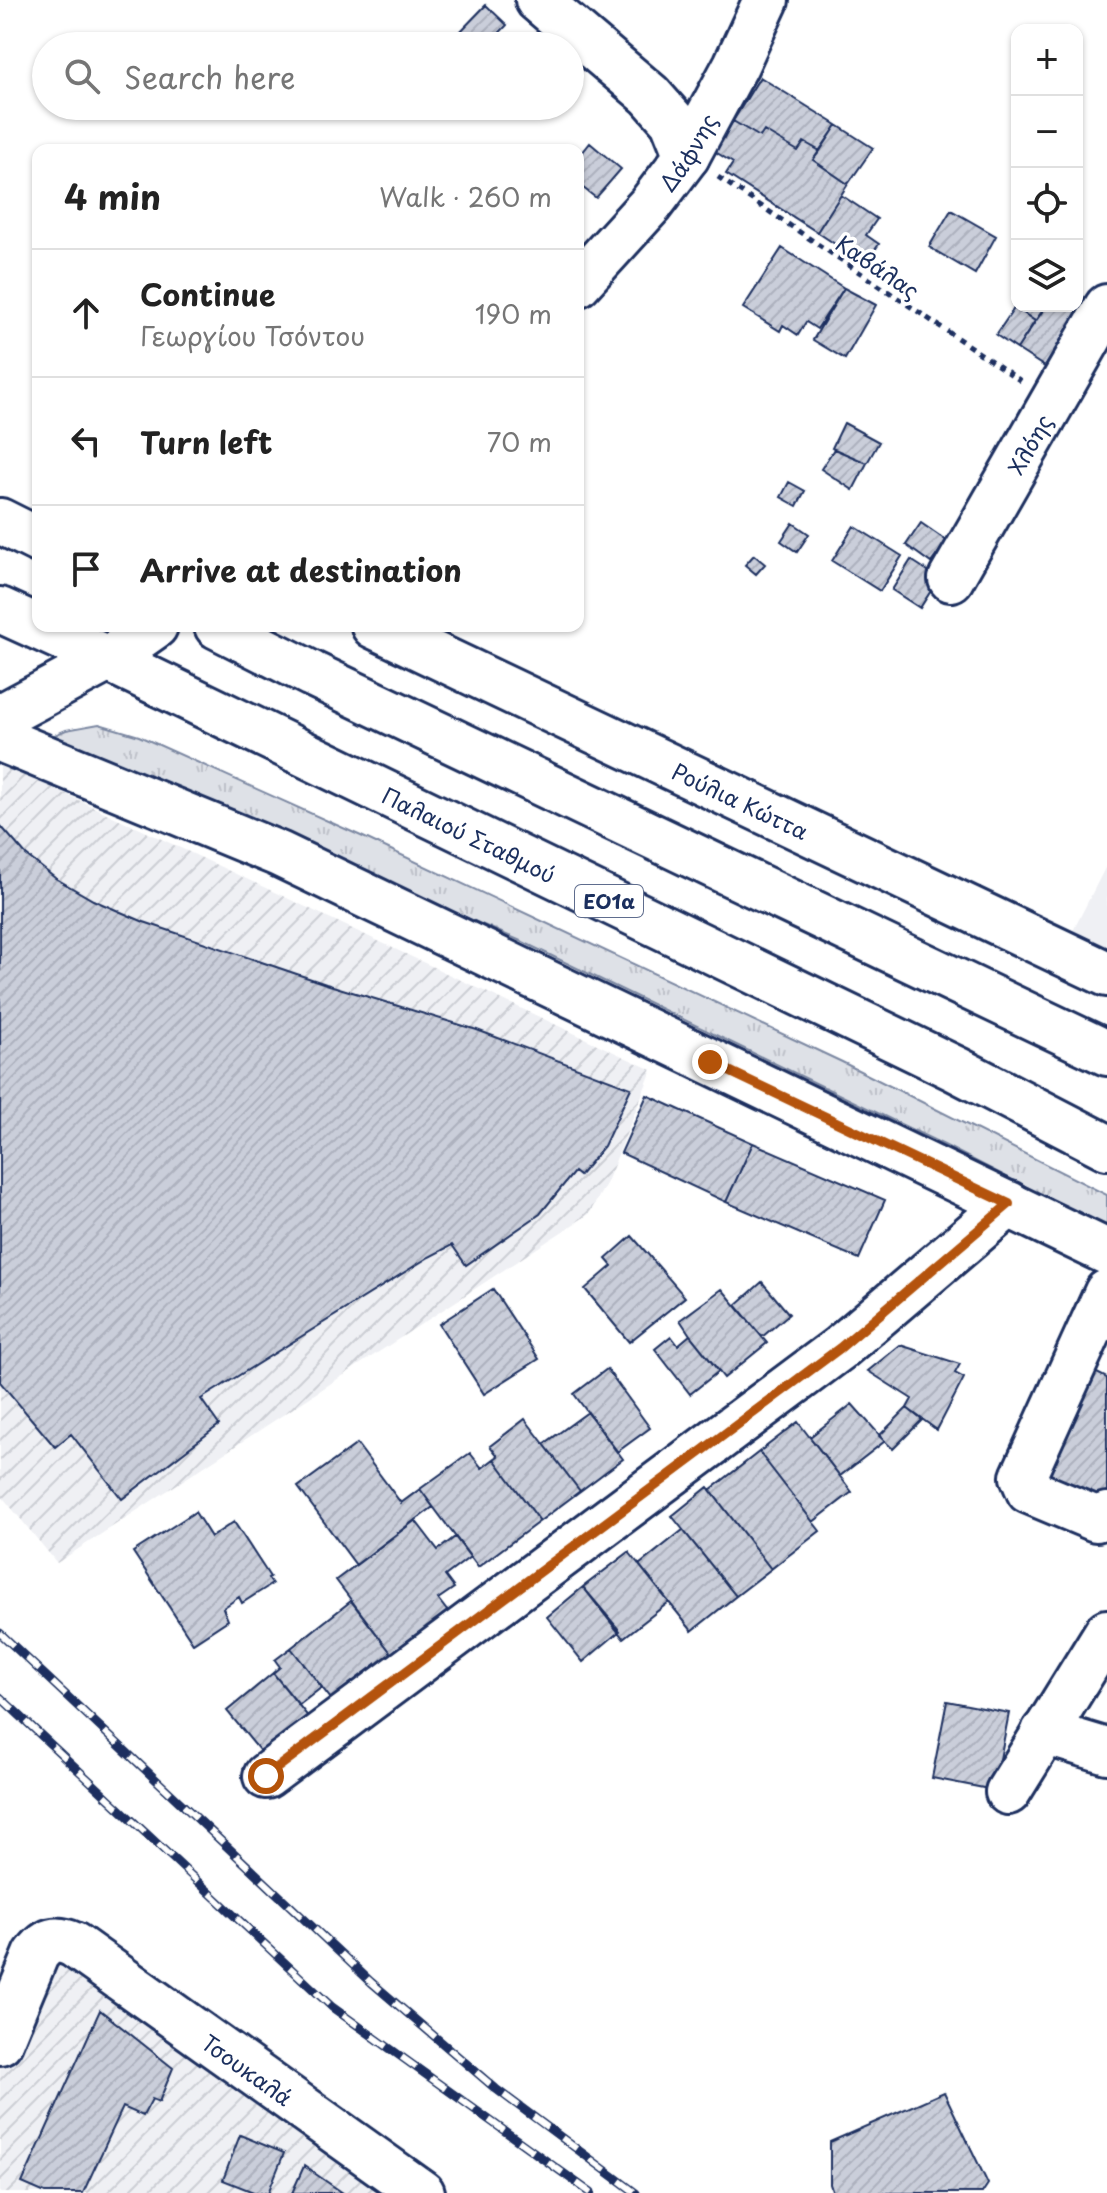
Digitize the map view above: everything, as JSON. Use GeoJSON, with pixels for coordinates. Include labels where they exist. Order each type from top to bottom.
{"type":"FeatureCollection","features":[{"type":"Feature","properties":{"kind":"main road"},"geometry":{"type":"LineString","coordinates":[[538,0],[576,32]]}},
{"type":"Feature","properties":{"kind":"main road","name":"Δάφνης"},"geometry":{"type":"LineString","coordinates":[[584,277],[650,205],[687,156],[736,65],[766,0]]}},
{"type":"Feature","properties":{"kind":"main road"},"geometry":{"type":"LineString","coordinates":[[584,39],[650,95],[673,121],[687,156]]}},
{"type":"Feature","properties":{"kind":"main road","name":"Χλόης"},"geometry":{"type":"LineString","coordinates":[[951,579],[1107,307]]}},
{"type":"Feature","properties":{"kind":"main road"},"geometry":{"type":"LineString","coordinates":[[0,521],[32,537]]}},
{"type":"Feature","properties":{"kind":"main road","name":"Παλαιού Σταθμού"},"geometry":{"type":"LineString","coordinates":[[0,610],[32,625]]}},
{"type":"Feature","properties":{"kind":"main road","name":"Παλαιού Σταθμού"},"geometry":{"type":"LineString","coordinates":[[48,632],[956,1069],[1107,1147]]}},
{"type":"Feature","properties":{"kind":"main road"},"geometry":{"type":"LineString","coordinates":[[0,717],[108,659],[146,632]]}},
{"type":"Feature","properties":{"kind":"main road"},"geometry":{"type":"LineString","coordinates":[[229,632],[1107,1053]]}},
{"type":"Feature","properties":{"kind":"main road","name":"Ρούλια Κώττα"},"geometry":{"type":"LineString","coordinates":[[387,632],[1107,974]]}},
{"type":"Feature","properties":{"kind":"main road"},"geometry":{"type":"LineString","coordinates":[[0,739],[279,854],[1107,1252]]}},
{"type":"Feature","properties":{"kind":"main road"},"geometry":{"type":"LineString","coordinates":[[266,1776],[840,1348],[1009,1204]]}},
{"type":"Feature","properties":{"kind":"main road"},"geometry":{"type":"LineString","coordinates":[[1107,1292],[1023,1477],[1029,1491],[1096,1519],[1107,1515]]}},
{"type":"Feature","properties":{"kind":"main road"},"geometry":{"type":"LineString","coordinates":[[1008,1792],[1107,1632]]}},
{"type":"Feature","properties":{"kind":"main road"},"geometry":{"type":"LineString","coordinates":[[1044,1732],[1107,1751]]}},
{"type":"Feature","properties":{"kind":"main road","name":"Τσουκαλά"},"geometry":{"type":"LineString","coordinates":[[0,2042],[36,1955],[52,1941],[63,1940],[422,2193]]}},
{"type":"Feature","properties":{"kind":"path","name":"Καβάλας"},"geometry":{"type":"LineString","coordinates":[[687,156],[1053,401]]}},
{"type":"Feature","properties":{"kind":"shaded area"},"geometry":{"type":"Polygon","coordinates":[[[0,763],[652,1070],[607,1182],[589,1214],[57,1563],[0,1494],[0,763]]]}},
{"type":"Feature","properties":{"kind":"shaded area"},"geometry":{"type":"Polygon","coordinates":[[[1107,864],[1107,946],[1073,931],[1107,864]]]}},
{"type":"Feature","properties":{"kind":"shaded area"},"geometry":{"type":"Polygon","coordinates":[[[74,1945],[422,2193],[0,2193],[0,2042],[36,1955],[74,1945]]]}},
{"type":"Feature","properties":{"kind":"green space"},"geometry":{"type":"Polygon","coordinates":[[[99,724],[139,736],[361,836],[842,1062],[1107,1195],[1107,1228],[944,1145],[523,942],[50,737],[66,730],[99,724]]]}},
{"type":"Feature","properties":{"kind":"building"},"geometry":{"type":"Polygon","coordinates":[[[486,5],[507,25],[500,32],[460,32],[486,5]]]}},
{"type":"Feature","properties":{"kind":"building"},"geometry":{"type":"Polygon","coordinates":[[[760,77],[837,125],[820,151],[804,142],[798,151],[764,131],[760,137],[733,121],[760,77]]]}},
{"type":"Feature","properties":{"kind":"building"},"geometry":{"type":"Polygon","coordinates":[[[733,121],[760,137],[764,131],[798,151],[804,142],[820,151],[813,160],[848,184],[817,232],[726,174],[733,163],[714,151],[733,121]]]}},
{"type":"Feature","properties":{"kind":"building"},"geometry":{"type":"Polygon","coordinates":[[[837,125],[873,148],[848,184],[813,160],[837,125]]]}},
{"type":"Feature","properties":{"kind":"building"},"geometry":{"type":"Polygon","coordinates":[[[590,143],[621,169],[596,198],[584,189],[584,150],[590,143]]]}},
{"type":"Feature","properties":{"kind":"building"},"geometry":{"type":"Polygon","coordinates":[[[841,195],[877,219],[866,235],[879,244],[865,264],[817,232],[841,195]]]}},
{"type":"Feature","properties":{"kind":"building"},"geometry":{"type":"Polygon","coordinates":[[[951,210],[996,236],[975,274],[929,247],[951,210]]]}},
{"type":"Feature","properties":{"kind":"building"},"geometry":{"type":"Polygon","coordinates":[[[782,248],[844,288],[817,329],[806,322],[798,335],[783,325],[780,331],[743,308],[782,248]]]}},
{"type":"Feature","properties":{"kind":"building"},"geometry":{"type":"Polygon","coordinates":[[[844,288],[876,305],[845,359],[813,340],[844,288]]]}},
{"type":"Feature","properties":{"kind":"building"},"geometry":{"type":"Polygon","coordinates":[[[1012,312],[1022,312],[1035,321],[1017,349],[996,335],[1012,312]]]}},
{"type":"Feature","properties":{"kind":"building"},"geometry":{"type":"Polygon","coordinates":[[[1022,312],[1042,312],[1035,321],[1022,312]]]}},
{"type":"Feature","properties":{"kind":"building"},"geometry":{"type":"Polygon","coordinates":[[[1042,312],[1081,312],[1045,367],[1017,349],[1042,312]]]}},
{"type":"Feature","properties":{"kind":"building"},"geometry":{"type":"Polygon","coordinates":[[[844,423],[879,442],[867,463],[832,448],[844,423]]]}},
{"type":"Feature","properties":{"kind":"building"},"geometry":{"type":"Polygon","coordinates":[[[834,449],[867,463],[853,490],[821,469],[834,449]]]}},
{"type":"Feature","properties":{"kind":"building"},"geometry":{"type":"Polygon","coordinates":[[[789,482],[805,491],[797,506],[781,497],[789,482]]]}},
{"type":"Feature","properties":{"kind":"building"},"geometry":{"type":"Polygon","coordinates":[[[793,523],[809,534],[797,552],[781,541],[793,523]]]}},
{"type":"Feature","properties":{"kind":"building"},"geometry":{"type":"Polygon","coordinates":[[[921,523],[947,541],[931,563],[906,545],[921,523]]]}},
{"type":"Feature","properties":{"kind":"building"},"geometry":{"type":"Polygon","coordinates":[[[854,526],[902,556],[880,591],[832,561],[854,526]]]}},
{"type":"Feature","properties":{"kind":"building"},"geometry":{"type":"Polygon","coordinates":[[[754,555],[765,564],[756,574],[745,565],[754,555]]]}},
{"type":"Feature","properties":{"kind":"building"},"geometry":{"type":"Polygon","coordinates":[[[911,560],[939,578],[920,608],[892,590],[911,560]]]}},
{"type":"Feature","properties":{"kind":"building"},"geometry":{"type":"Polygon","coordinates":[[[0,825],[26,855],[55,878],[93,900],[144,922],[326,984],[477,1030],[631,1088],[604,1146],[579,1176],[574,1172],[540,1214],[466,1265],[452,1245],[429,1257],[201,1399],[219,1425],[122,1499],[71,1434],[55,1447],[0,1382],[0,825]]]}},
{"type":"Feature","properties":{"kind":"building"},"geometry":{"type":"Polygon","coordinates":[[[647,1095],[753,1143],[726,1202],[621,1153],[647,1095]]]}},
{"type":"Feature","properties":{"kind":"building"},"geometry":{"type":"Polygon","coordinates":[[[753,1143],[885,1200],[859,1259],[726,1202],[753,1143]]]}},
{"type":"Feature","properties":{"kind":"building"},"geometry":{"type":"Polygon","coordinates":[[[632,1236],[685,1297],[629,1342],[585,1289],[612,1266],[606,1259],[632,1236]]]}},
{"type":"Feature","properties":{"kind":"building"},"geometry":{"type":"Polygon","coordinates":[[[762,1282],[789,1314],[762,1337],[736,1305],[762,1282]]]}},
{"type":"Feature","properties":{"kind":"building"},"geometry":{"type":"Polygon","coordinates":[[[493,1289],[539,1359],[484,1394],[439,1324],[493,1289]]]}},
{"type":"Feature","properties":{"kind":"building"},"geometry":{"type":"Polygon","coordinates":[[[722,1289],[767,1343],[724,1378],[680,1320],[722,1289]]]}},
{"type":"Feature","properties":{"kind":"building"},"geometry":{"type":"Polygon","coordinates":[[[690,1335],[719,1371],[690,1394],[655,1349],[671,1336],[678,1345],[690,1335]]]}},
{"type":"Feature","properties":{"kind":"building"},"geometry":{"type":"Polygon","coordinates":[[[900,1345],[960,1364],[955,1373],[964,1378],[937,1430],[907,1408],[912,1399],[868,1371],[900,1345]]]}},
{"type":"Feature","properties":{"kind":"building"},"geometry":{"type":"Polygon","coordinates":[[[607,1369],[650,1428],[617,1452],[574,1394],[607,1369]]]}},
{"type":"Feature","properties":{"kind":"building"},"geometry":{"type":"Polygon","coordinates":[[[1093,1371],[1107,1378],[1107,1496],[1102,1506],[1043,1478],[1093,1371]]]}},
{"type":"Feature","properties":{"kind":"building"},"geometry":{"type":"Polygon","coordinates":[[[852,1404],[885,1441],[840,1476],[810,1437],[852,1404]]]}},
{"type":"Feature","properties":{"kind":"building"},"geometry":{"type":"Polygon","coordinates":[[[907,1408],[922,1420],[893,1449],[879,1436],[907,1408]]]}},
{"type":"Feature","properties":{"kind":"building"},"geometry":{"type":"Polygon","coordinates":[[[588,1412],[623,1459],[580,1491],[544,1444],[588,1412]]]}},
{"type":"Feature","properties":{"kind":"building"},"geometry":{"type":"Polygon","coordinates":[[[525,1419],[580,1491],[540,1521],[494,1459],[498,1456],[490,1446],[525,1419]]]}},
{"type":"Feature","properties":{"kind":"building"},"geometry":{"type":"Polygon","coordinates":[[[798,1422],[852,1492],[813,1522],[759,1452],[798,1422]]]}},
{"type":"Feature","properties":{"kind":"building"},"geometry":{"type":"Polygon","coordinates":[[[357,1444],[401,1503],[420,1489],[433,1507],[356,1565],[298,1487],[357,1444]]]}},
{"type":"Feature","properties":{"kind":"building"},"geometry":{"type":"Polygon","coordinates":[[[759,1452],[820,1531],[771,1569],[710,1490],[759,1452]]]}},
{"type":"Feature","properties":{"kind":"building"},"geometry":{"type":"Polygon","coordinates":[[[470,1453],[482,1468],[494,1459],[540,1521],[478,1567],[420,1489],[470,1453]]]}},
{"type":"Feature","properties":{"kind":"building"},"geometry":{"type":"Polygon","coordinates":[[[708,1487],[771,1569],[736,1596],[672,1516],[708,1487]]]}},
{"type":"Feature","properties":{"kind":"building"},"geometry":{"type":"Polygon","coordinates":[[[195,1512],[211,1537],[234,1522],[272,1584],[242,1603],[239,1597],[223,1608],[228,1620],[193,1643],[133,1552],[195,1512]]]}},
{"type":"Feature","properties":{"kind":"building"},"geometry":{"type":"Polygon","coordinates":[[[415,1520],[438,1550],[455,1537],[470,1557],[445,1576],[454,1588],[438,1599],[451,1616],[395,1658],[336,1580],[415,1520]]]}},
{"type":"Feature","properties":{"kind":"building"},"geometry":{"type":"Polygon","coordinates":[[[683,1530],[736,1596],[692,1631],[639,1565],[683,1530]]]}},
{"type":"Feature","properties":{"kind":"building"},"geometry":{"type":"Polygon","coordinates":[[[629,1552],[669,1602],[623,1638],[583,1587],[629,1552]]]}},
{"type":"Feature","properties":{"kind":"building"},"geometry":{"type":"Polygon","coordinates":[[[583,1587],[620,1631],[583,1662],[547,1617],[583,1587]]]}},
{"type":"Feature","properties":{"kind":"building"},"geometry":{"type":"Polygon","coordinates":[[[351,1601],[395,1658],[335,1704],[291,1648],[351,1601]]]}},
{"type":"Feature","properties":{"kind":"building"},"geometry":{"type":"Polygon","coordinates":[[[291,1648],[322,1687],[299,1705],[273,1673],[280,1667],[275,1660],[291,1648]]]}},
{"type":"Feature","properties":{"kind":"building"},"geometry":{"type":"Polygon","coordinates":[[[273,1673],[310,1719],[264,1756],[227,1711],[273,1673]]]}},
{"type":"Feature","properties":{"kind":"building"},"geometry":{"type":"Polygon","coordinates":[[[947,1701],[1009,1713],[994,1790],[932,1778],[947,1701]]]}},
{"type":"Feature","properties":{"kind":"building"},"geometry":{"type":"Polygon","coordinates":[[[100,2010],[173,2068],[159,2102],[152,2099],[143,2116],[123,2107],[83,2193],[45,2193],[22,2183],[100,2010]]]}},
{"type":"Feature","properties":{"kind":"building"},"geometry":{"type":"Polygon","coordinates":[[[944,2092],[988,2184],[982,2193],[833,2193],[830,2184],[830,2142],[944,2092]]]}},
{"type":"Feature","properties":{"kind":"building"},"geometry":{"type":"Polygon","coordinates":[[[240,2135],[284,2153],[268,2193],[256,2193],[223,2180],[240,2135]]]}},
{"type":"Feature","properties":{"kind":"building"},"geometry":{"type":"Polygon","coordinates":[[[304,2166],[343,2193],[292,2193],[304,2166]]]}},
{"type":"Feature","properties":{"kind":"railway"},"geometry":{"type":"LineString","coordinates":[[0,1633],[371,1982],[496,2089],[636,2193]]}},
{"type":"Feature","properties":{"kind":"railway"},"geometry":{"type":"LineString","coordinates":[[0,1697],[332,2007],[591,2193]]}},
{"type":"Feature","properties":{"kind":"route"},"geometry":{"type":"LineString","coordinates":[[266,1776],[840,1348],[1009,1204],[710,1062]]}}]}
